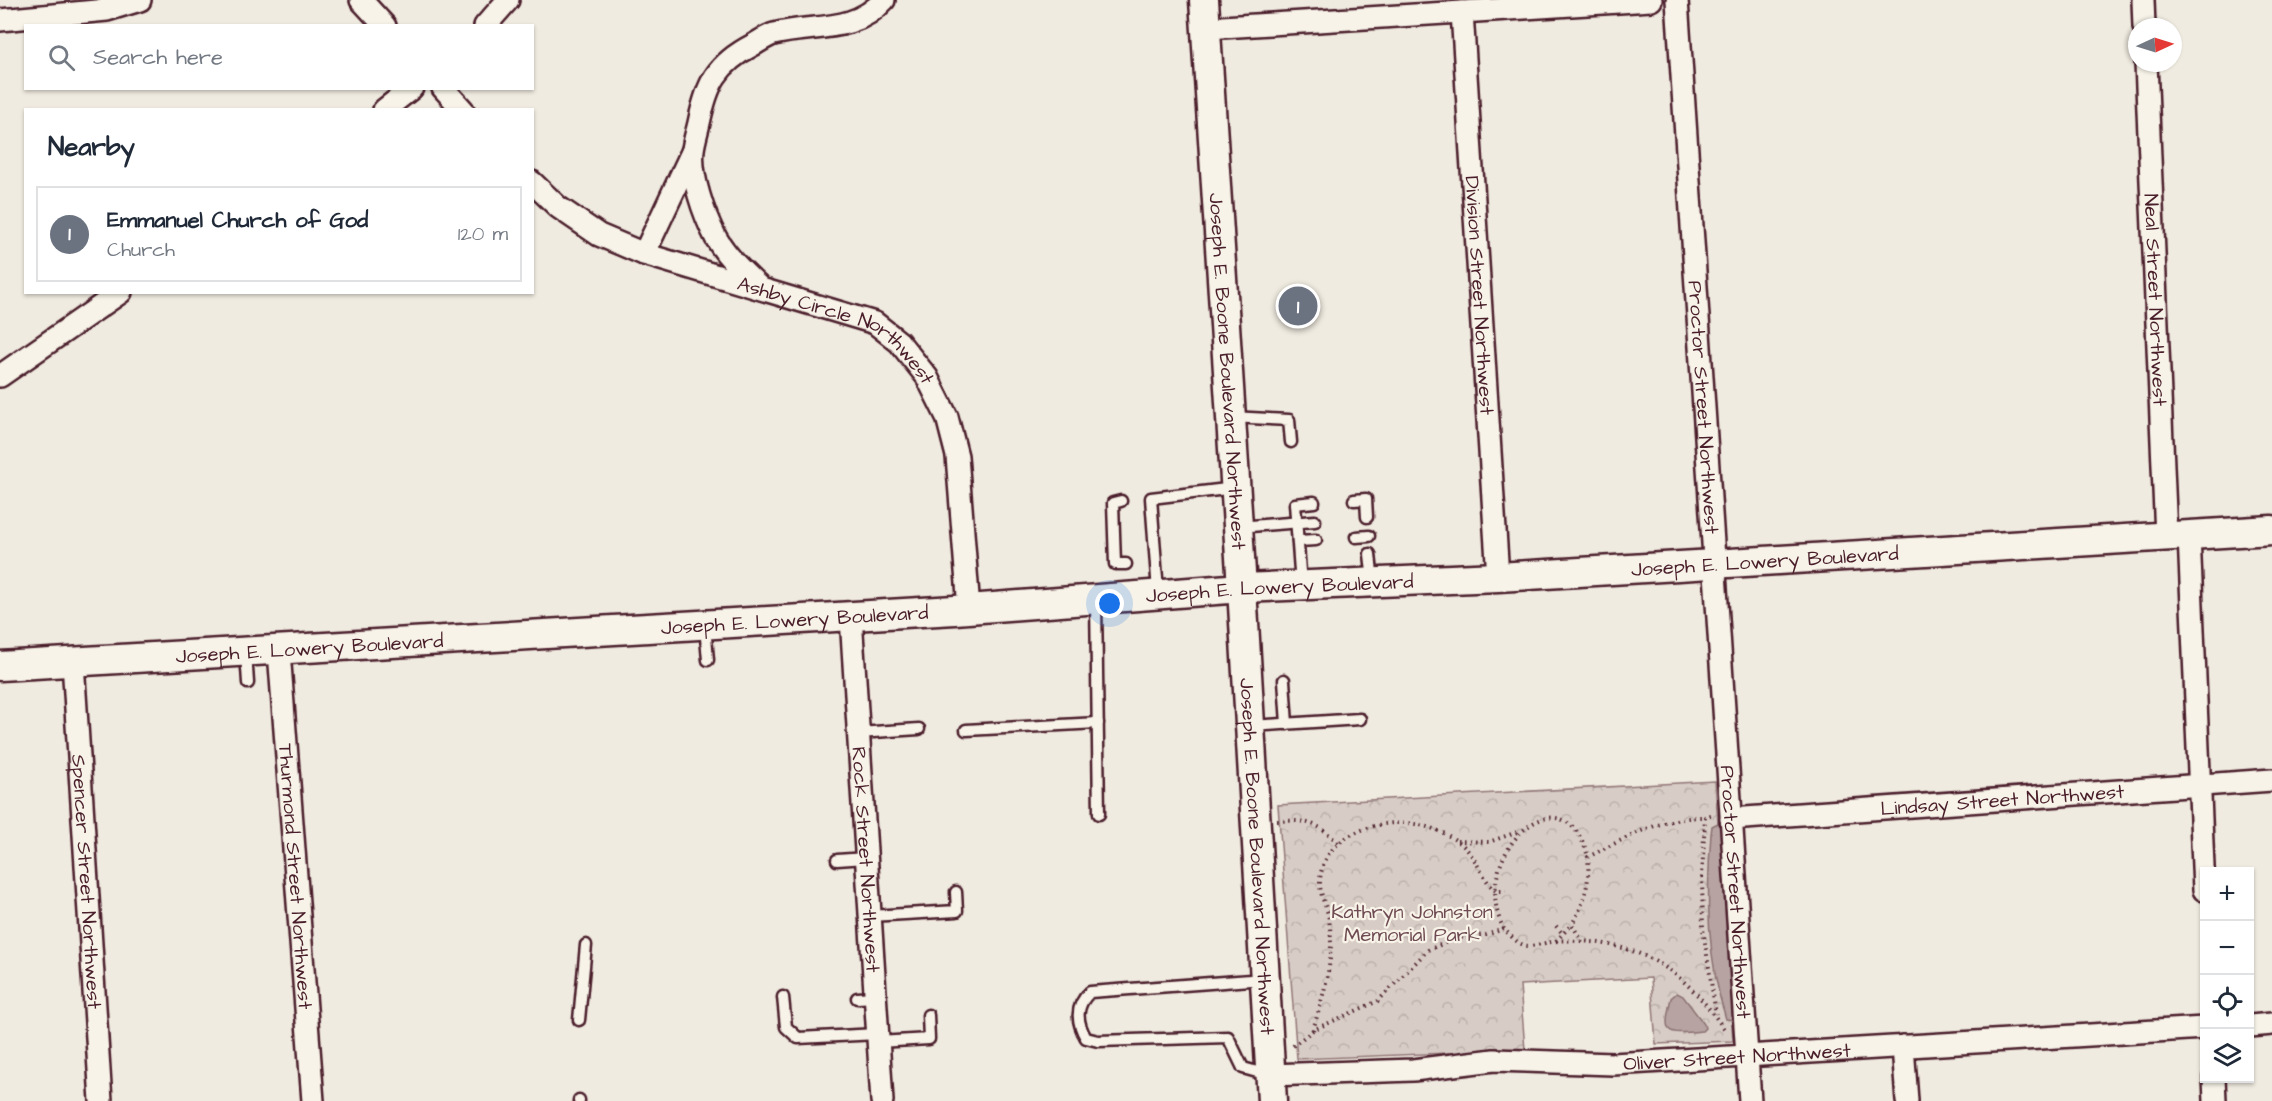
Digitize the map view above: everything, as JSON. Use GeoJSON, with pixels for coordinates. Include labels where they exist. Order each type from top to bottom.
{"type":"FeatureCollection","features":[{"type":"Feature","properties":{"kind":"main road","name":"Joseph E. Boone Boulevard Northwest"},"geometry":{"type":"LineString","coordinates":[[1204,0],[1236,488],[1271,1088]]}},
{"type":"Feature","properties":{"kind":"main road","name":"Joseph E. Lowery Boulevard"},"geometry":{"type":"LineString","coordinates":[[0,666],[851,617],[1242,588],[1498,578],[2272,530]]}},
{"type":"Feature","properties":{"kind":"street"},"geometry":{"type":"LineString","coordinates":[[0,20],[107,10],[140,0]]}},
{"type":"Feature","properties":{"kind":"street"},"geometry":{"type":"LineString","coordinates":[[361,0],[383,24]]}},
{"type":"Feature","properties":{"kind":"street"},"geometry":{"type":"LineString","coordinates":[[487,24],[508,0]]}},
{"type":"Feature","properties":{"kind":"street"},"geometry":{"type":"LineString","coordinates":[[644,254],[693,152],[704,95],[716,74],[735,54],[773,34],[825,28],[858,19],[876,9],[884,0]]}},
{"type":"Feature","properties":{"kind":"street"},"geometry":{"type":"LineString","coordinates":[[1206,28],[1651,0]]}},
{"type":"Feature","properties":{"kind":"street","name":"Proctor Street Northwest"},"geometry":{"type":"LineString","coordinates":[[1677,0],[1714,564],[1725,816],[1748,1056],[1750,1101]]}},
{"type":"Feature","properties":{"kind":"street"},"geometry":{"type":"LineString","coordinates":[[2143,0],[2144,18]]}},
{"type":"Feature","properties":{"kind":"street","name":"Division Street Northwest"},"geometry":{"type":"LineString","coordinates":[[1462,12],[1498,578]]}},
{"type":"Feature","properties":{"kind":"street","name":"Neal Street Northwest"},"geometry":{"type":"LineString","coordinates":[[2147,72],[2178,536],[2204,867]]}},
{"type":"Feature","properties":{"kind":"street"},"geometry":{"type":"LineString","coordinates":[[387,108],[409,90]]}},
{"type":"Feature","properties":{"kind":"street"},"geometry":{"type":"LineString","coordinates":[[445,90],[461,108]]}},
{"type":"Feature","properties":{"kind":"street"},"geometry":{"type":"LineString","coordinates":[[693,152],[697,188],[716,237],[732,262],[760,288]]}},
{"type":"Feature","properties":{"kind":"street","name":"Ashby Circle Northwest"},"geometry":{"type":"LineString","coordinates":[[534,184],[558,207],[599,235],[644,254],[875,323],[899,342],[927,377],[947,417],[957,456],[969,609]]}},
{"type":"Feature","properties":{"kind":"street"},"geometry":{"type":"LineString","coordinates":[[0,376],[118,294]]}},
{"type":"Feature","properties":{"kind":"street","name":"Rock Street Northwest"},"geometry":{"type":"LineString","coordinates":[[851,617],[870,916],[866,998],[878,1038],[882,1101]]}},
{"type":"Feature","properties":{"kind":"street","name":"Thurmond Street Northwest"},"geometry":{"type":"LineString","coordinates":[[279,651],[313,1101]]}},
{"type":"Feature","properties":{"kind":"street","name":"Spencer Street Northwest"},"geometry":{"type":"LineString","coordinates":[[73,663],[101,1101]]}},
{"type":"Feature","properties":{"kind":"street","name":"Lindsay Street Northwest"},"geometry":{"type":"LineString","coordinates":[[1725,816],[2272,780]]}},
{"type":"Feature","properties":{"kind":"street"},"geometry":{"type":"LineString","coordinates":[[2254,1026],[2272,1024]]}},
{"type":"Feature","properties":{"kind":"street","name":"Oliver Street Northwest"},"geometry":{"type":"LineString","coordinates":[[1271,1088],[1494,1060],[1613,1064],[2200,1028]]}},
{"type":"Feature","properties":{"kind":"street"},"geometry":{"type":"LineString","coordinates":[[1903,1046],[1907,1101]]}},
{"type":"Feature","properties":{"kind":"street"},"geometry":{"type":"LineString","coordinates":[[2214,1083],[2215,1101]]}},
{"type":"Feature","properties":{"kind":"lane"},"geometry":{"type":"LineString","coordinates":[[1231,417],[1289,420],[1291,442]]}},
{"type":"Feature","properties":{"kind":"lane"},"geometry":{"type":"LineString","coordinates":[[1159,595],[1151,562],[1146,499],[1236,488]]}},
{"type":"Feature","properties":{"kind":"lane"},"geometry":{"type":"LineString","coordinates":[[1354,500],[1366,499],[1367,517]]}},
{"type":"Feature","properties":{"kind":"lane"},"geometry":{"type":"LineString","coordinates":[[1121,501],[1113,502],[1118,520],[1119,544],[1114,564],[1126,564]]}},
{"type":"Feature","properties":{"kind":"lane"},"geometry":{"type":"LineString","coordinates":[[1301,586],[1295,504],[1314,502]]}},
{"type":"Feature","properties":{"kind":"lane"},"geometry":{"type":"LineString","coordinates":[[1238,527],[1315,521]]}},
{"type":"Feature","properties":{"kind":"lane"},"geometry":{"type":"LineString","coordinates":[[1356,537],[1369,536]]}},
{"type":"Feature","properties":{"kind":"lane"},"geometry":{"type":"LineString","coordinates":[[1298,541],[1316,540]]}},
{"type":"Feature","properties":{"kind":"lane"},"geometry":{"type":"LineString","coordinates":[[1370,554],[1373,583]]}},
{"type":"Feature","properties":{"kind":"lane"},"geometry":{"type":"LineString","coordinates":[[1096,599],[1099,814]]}},
{"type":"Feature","properties":{"kind":"lane"},"geometry":{"type":"LineString","coordinates":[[705,626],[708,660]]}},
{"type":"Feature","properties":{"kind":"lane"},"geometry":{"type":"LineString","coordinates":[[246,653],[248,683]]}},
{"type":"Feature","properties":{"kind":"lane"},"geometry":{"type":"LineString","coordinates":[[1284,680],[1287,724]]}},
{"type":"Feature","properties":{"kind":"lane"},"geometry":{"type":"LineString","coordinates":[[1249,726],[1360,718]]}},
{"type":"Feature","properties":{"kind":"lane"},"geometry":{"type":"LineString","coordinates":[[966,730],[1098,723]]}},
{"type":"Feature","properties":{"kind":"lane"},"geometry":{"type":"LineString","coordinates":[[858,733],[919,729]]}},
{"type":"Feature","properties":{"kind":"lane"},"geometry":{"type":"LineString","coordinates":[[837,860],[867,858]]}},
{"type":"Feature","properties":{"kind":"lane"},"geometry":{"type":"LineString","coordinates":[[870,916],[957,911],[956,892]]}},
{"type":"Feature","properties":{"kind":"lane"},"geometry":{"type":"LineString","coordinates":[[579,1020],[586,945]]}},
{"type":"Feature","properties":{"kind":"lane"},"geometry":{"type":"LineString","coordinates":[[1264,979],[1090,992],[1082,1000],[1077,1015],[1080,1028],[1086,1038],[1098,1041],[1228,1038],[1244,1068],[1271,1088]]}},
{"type":"Feature","properties":{"kind":"lane"},"geometry":{"type":"LineString","coordinates":[[783,998],[786,1027],[798,1038],[930,1039],[927,1015]]}},
{"type":"Feature","properties":{"kind":"path"},"geometry":{"type":"LineString","coordinates":[[1587,857],[1641,830],[1672,819],[1725,816]]}},
{"type":"Feature","properties":{"kind":"path"},"geometry":{"type":"LineString","coordinates":[[1705,817],[1702,877],[1703,929],[1717,1018]]}},
{"type":"Feature","properties":{"kind":"path"},"geometry":{"type":"LineString","coordinates":[[1457,841],[1489,842],[1522,830],[1537,820],[1561,820],[1570,824],[1579,833],[1589,872],[1586,890],[1572,924],[1556,941]]}},
{"type":"Feature","properties":{"kind":"path"},"geometry":{"type":"LineString","coordinates":[[1276,821],[1309,822],[1322,828],[1338,843]]}},
{"type":"Feature","properties":{"kind":"path"},"geometry":{"type":"LineString","coordinates":[[1313,1030],[1324,990],[1331,948],[1328,915],[1320,884],[1321,876],[1327,857],[1338,843],[1362,830],[1399,823],[1425,826],[1457,841],[1472,855],[1490,887],[1496,891],[1506,891]]}},
{"type":"Feature","properties":{"kind":"path"},"geometry":{"type":"LineString","coordinates":[[1522,830],[1510,844],[1499,868],[1496,891],[1497,910],[1504,929],[1516,942],[1528,947],[1556,941],[1582,942],[1617,947],[1653,960],[1672,971],[1686,983],[1709,1006],[1730,1037]]}},
{"type":"Feature","properties":{"kind":"path"},"geometry":{"type":"LineString","coordinates":[[1572,924],[1582,942]]}},
{"type":"Feature","properties":{"kind":"path"},"geometry":{"type":"LineString","coordinates":[[1556,926],[1563,934]]}},
{"type":"Feature","properties":{"kind":"path"},"geometry":{"type":"LineString","coordinates":[[1293,1046],[1313,1030],[1378,1001],[1428,950],[1457,938],[1486,935],[1504,929]]}},
{"type":"Feature","properties":{"kind":"green space","name":"Kathryn Johnston Memorial Park"},"geometry":{"type":"Polygon","coordinates":[[[1715,781],[1733,1041],[1656,1044],[1651,978],[1520,985],[1525,1050],[1297,1059],[1278,805],[1715,781]]]}},
{"type":"Feature","properties":{"kind":"shaded area"},"geometry":{"type":"Polygon","coordinates":[[[1720,822],[1734,1020],[1726,1019],[1720,996],[1710,927],[1711,834],[1712,826],[1720,822]]]}},
{"type":"Feature","properties":{"kind":"shaded area"},"geometry":{"type":"Polygon","coordinates":[[[1677,993],[1683,996],[1704,1024],[1705,1028],[1702,1031],[1680,1033],[1669,1030],[1667,1019],[1671,998],[1677,993]]]}},
{"type":"Feature","properties":{"kind":"place","name":"Emmanuel Church of God"},"geometry":{"type":"Point","coordinates":[1298,306]}}]}
